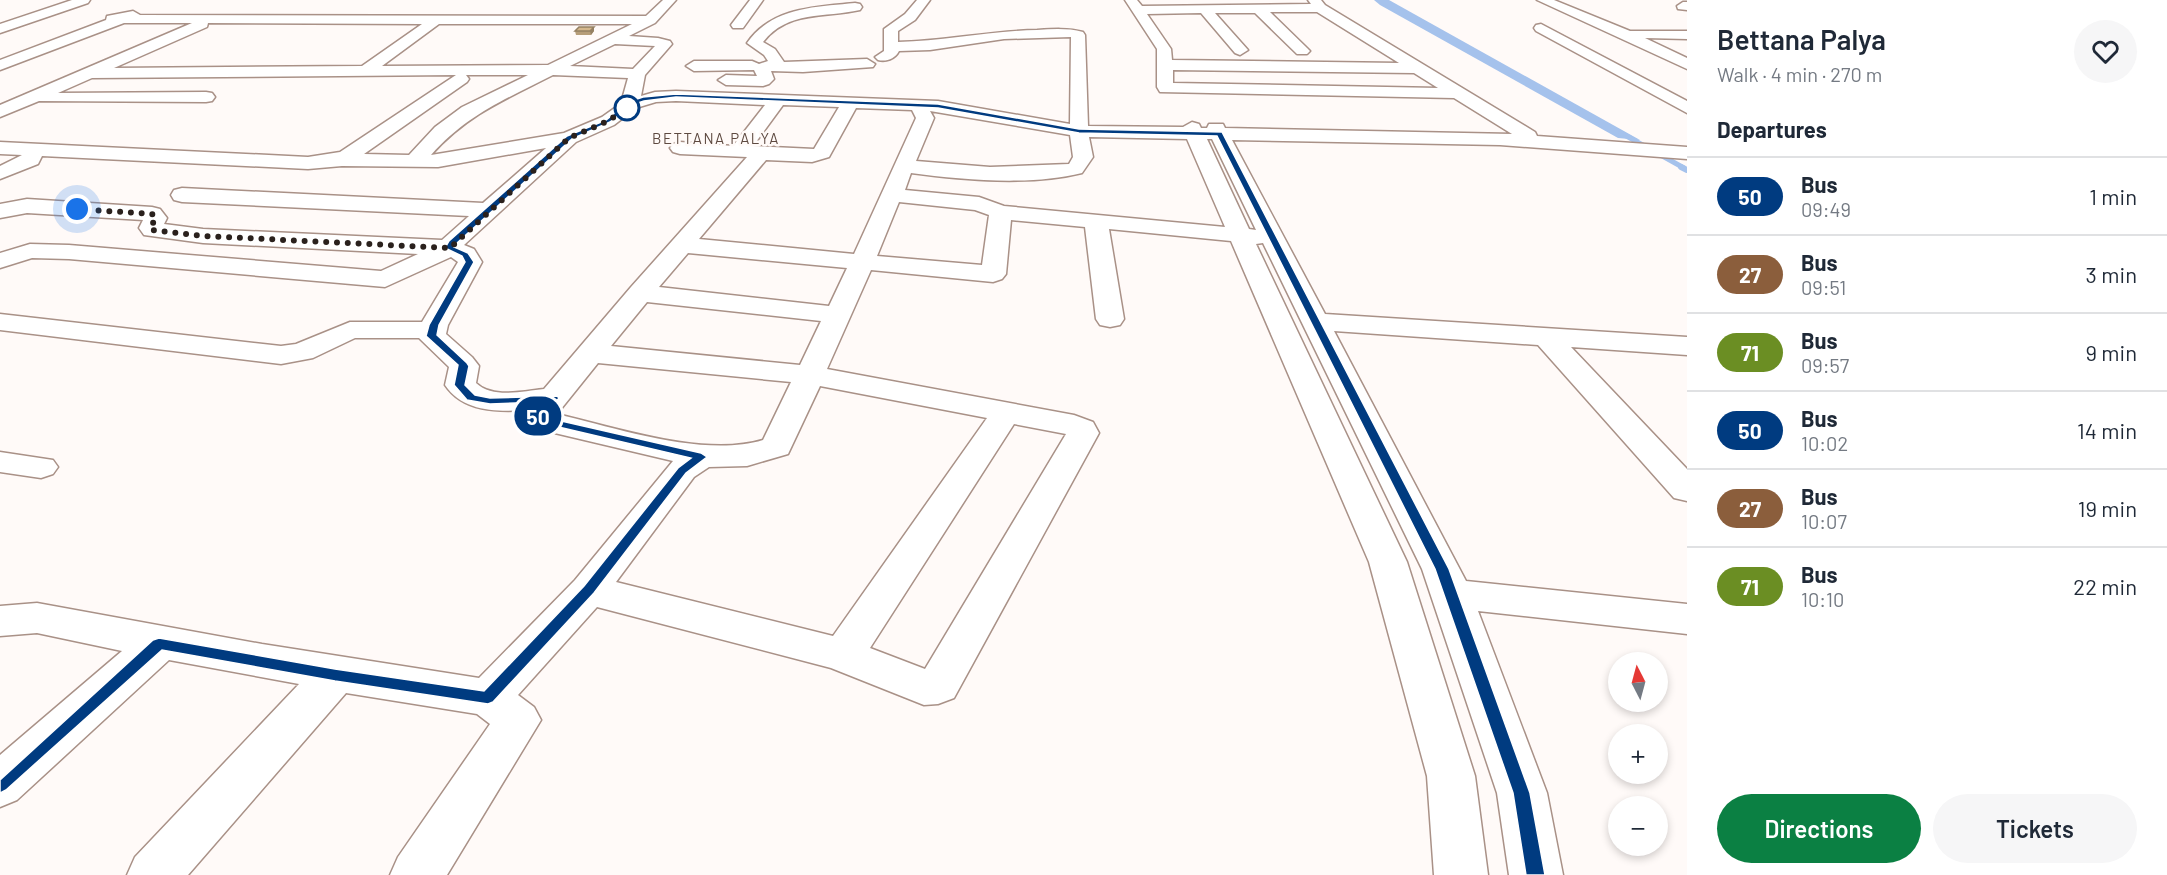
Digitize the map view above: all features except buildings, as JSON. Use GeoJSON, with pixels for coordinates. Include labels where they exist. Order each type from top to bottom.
{"type":"FeatureCollection","features":[{"type":"Feature","properties":{"kind":"street"},"geometry":{"type":"LineString","coordinates":[[0,29],[84,0]]}},
{"type":"Feature","properties":{"kind":"street"},"geometry":{"type":"LineString","coordinates":[[414,161],[442,131],[468,111],[613,40],[653,17],[670,0]]}},
{"type":"Feature","properties":{"kind":"street"},"geometry":{"type":"LineString","coordinates":[[117,19],[653,17],[665,15],[680,0]]}},
{"type":"Feature","properties":{"kind":"street"},"geometry":{"type":"LineString","coordinates":[[738,26],[757,0]]}},
{"type":"Feature","properties":{"kind":"street"},"geometry":{"type":"LineString","coordinates":[[751,153],[740,150],[771,78],[770,52],[754,44],[777,20],[799,14],[861,7],[823,5],[821,0]]}},
{"type":"Feature","properties":{"kind":"street"},"geometry":{"type":"LineString","coordinates":[[1544,0],[1687,64]]}},
{"type":"Feature","properties":{"kind":"street"},"geometry":{"type":"LineString","coordinates":[[556,18],[573,3]]}},
{"type":"Feature","properties":{"kind":"street"},"geometry":{"type":"LineString","coordinates":[[0,63],[157,4]]}},
{"type":"Feature","properties":{"kind":"street"},"geometry":{"type":"LineString","coordinates":[[0,112],[249,4]]}},
{"type":"Feature","properties":{"kind":"street"},"geometry":{"type":"LineString","coordinates":[[1134,5],[1205,10],[1259,9],[1317,4],[1390,52],[1528,136]]}},
{"type":"Feature","properties":{"kind":"street"},"geometry":{"type":"LineString","coordinates":[[893,8],[920,5]]}},
{"type":"Feature","properties":{"kind":"street"},"geometry":{"type":"LineString","coordinates":[[874,75],[891,54],[892,47],[889,38],[891,29],[910,17],[920,5]]}},
{"type":"Feature","properties":{"kind":"street"},"geometry":{"type":"LineString","coordinates":[[1134,5],[1168,54],[1166,88],[1192,125],[1256,236],[1316,322],[1442,569],[1522,793],[1536,875]]}},
{"type":"Feature","properties":{"kind":"street"},"geometry":{"type":"LineString","coordinates":[[1259,9],[1307,51],[1281,51]]}},
{"type":"Feature","properties":{"kind":"street"},"geometry":{"type":"LineString","coordinates":[[1205,10],[1245,50],[1218,50]]}},
{"type":"Feature","properties":{"kind":"street"},"geometry":{"type":"LineString","coordinates":[[366,71],[437,19]]}},
{"type":"Feature","properties":{"kind":"street"},"geometry":{"type":"LineString","coordinates":[[1541,28],[1687,108]]}},
{"type":"Feature","properties":{"kind":"street"},"geometry":{"type":"LineString","coordinates":[[892,47],[930,46],[1010,35],[1077,34],[1079,131],[1083,157],[1075,169],[1032,174],[943,171],[898,181]]}},
{"type":"Feature","properties":{"kind":"street"},"geometry":{"type":"LineString","coordinates":[[1624,34],[1687,35]]}},
{"type":"Feature","properties":{"kind":"street"},"geometry":{"type":"LineString","coordinates":[[177,35],[213,35]]}},
{"type":"Feature","properties":{"kind":"street"},"geometry":{"type":"LineString","coordinates":[[391,35],[415,35]]}},
{"type":"Feature","properties":{"kind":"street"},"geometry":{"type":"LineString","coordinates":[[613,40],[664,43],[637,74],[630,104]]}},
{"type":"Feature","properties":{"kind":"street"},"geometry":{"type":"LineString","coordinates":[[1357,51],[1390,52]]}},
{"type":"Feature","properties":{"kind":"street"},"geometry":{"type":"LineString","coordinates":[[367,53],[390,53]]}},
{"type":"Feature","properties":{"kind":"street"},"geometry":{"type":"LineString","coordinates":[[134,54],[169,54]]}},
{"type":"Feature","properties":{"kind":"street"},"geometry":{"type":"LineString","coordinates":[[1168,54],[1416,68]]}},
{"type":"Feature","properties":{"kind":"street"},"geometry":{"type":"LineString","coordinates":[[694,66],[771,78],[850,103],[962,110],[1079,131],[1153,131],[1192,125],[1528,136],[1634,149]]}},
{"type":"Feature","properties":{"kind":"street"},"geometry":{"type":"LineString","coordinates":[[0,148],[308,163],[342,160],[414,161],[460,157],[569,138],[608,121],[630,104],[656,97],[676,96],[771,78],[874,75],[893,69]]}},
{"type":"Feature","properties":{"kind":"street"},"geometry":{"type":"LineString","coordinates":[[88,74],[548,70],[637,74]]}},
{"type":"Feature","properties":{"kind":"street"},"geometry":{"type":"LineString","coordinates":[[751,153],[683,244],[639,293],[537,418],[701,457],[747,456],[776,447],[925,118],[900,94],[874,75]]}},
{"type":"Feature","properties":{"kind":"street"},"geometry":{"type":"LineString","coordinates":[[342,160],[461,79]]}},
{"type":"Feature","properties":{"kind":"street"},"geometry":{"type":"LineString","coordinates":[[1166,88],[1457,93]]}},
{"type":"Feature","properties":{"kind":"street"},"geometry":{"type":"LineString","coordinates":[[31,98],[206,97]]}},
{"type":"Feature","properties":{"kind":"street"},"geometry":{"type":"LineString","coordinates":[[680,148],[812,156],[822,153],[850,103]]}},
{"type":"Feature","properties":{"kind":"street"},"geometry":{"type":"LineString","coordinates":[[1497,136],[1676,151]]}},
{"type":"Feature","properties":{"kind":"street"},"geometry":{"type":"LineString","coordinates":[[30,251],[69,252],[385,279],[450,248],[569,138]]}},
{"type":"Feature","properties":{"kind":"street"},"geometry":{"type":"LineString","coordinates":[[0,140],[44,150],[328,156],[342,160]]}},
{"type":"Feature","properties":{"kind":"street"},"geometry":{"type":"LineString","coordinates":[[0,163],[44,150]]}},
{"type":"Feature","properties":{"kind":"street"},"geometry":{"type":"LineString","coordinates":[[0,173],[31,160],[44,150]]}},
{"type":"Feature","properties":{"kind":"street"},"geometry":{"type":"LineString","coordinates":[[192,158],[178,167],[177,173],[187,177],[210,178]]}},
{"type":"Feature","properties":{"kind":"street"},"geometry":{"type":"LineString","coordinates":[[244,178],[499,202]]}},
{"type":"Feature","properties":{"kind":"street"},"geometry":{"type":"LineString","coordinates":[[898,181],[1001,212],[1256,236]]}},
{"type":"Feature","properties":{"kind":"street"},"geometry":{"type":"LineString","coordinates":[[182,195],[499,202]]}},
{"type":"Feature","properties":{"kind":"street"},"geometry":{"type":"LineString","coordinates":[[0,211],[27,206],[152,214],[156,218],[150,228],[152,230],[194,235],[450,248],[465,254],[470,262],[431,336],[464,366],[460,385],[471,398],[490,401],[553,398]]}},
{"type":"Feature","properties":{"kind":"street"},"geometry":{"type":"LineString","coordinates":[[0,261],[30,251],[99,210]]}},
{"type":"Feature","properties":{"kind":"street"},"geometry":{"type":"LineString","coordinates":[[683,244],[993,274],[1001,212]]}},
{"type":"Feature","properties":{"kind":"street"},"geometry":{"type":"LineString","coordinates":[[1096,221],[1110,319]]}},
{"type":"Feature","properties":{"kind":"street"},"geometry":{"type":"LineString","coordinates":[[1256,236],[1388,562],[1451,776],[1461,875]]}},
{"type":"Feature","properties":{"kind":"street"},"geometry":{"type":"LineString","coordinates":[[639,293],[837,315]]}},
{"type":"Feature","properties":{"kind":"street"},"geometry":{"type":"LineString","coordinates":[[0,322],[281,355],[303,352],[351,330],[433,330]]}},
{"type":"Feature","properties":{"kind":"street"},"geometry":{"type":"LineString","coordinates":[[1316,322],[1687,346]]}},
{"type":"Feature","properties":{"kind":"street"},"geometry":{"type":"LineString","coordinates":[[1546,337],[1687,490]]}},
{"type":"Feature","properties":{"kind":"street"},"geometry":{"type":"LineString","coordinates":[[589,590],[840,654],[924,687],[938,686],[1083,434],[1081,429],[1074,425],[810,375],[590,353]]}},
{"type":"Feature","properties":{"kind":"street"},"geometry":{"type":"LineString","coordinates":[[840,654],[847,649],[1003,417],[1003,413]]}},
{"type":"Feature","properties":{"kind":"street"},"geometry":{"type":"LineString","coordinates":[[488,698],[589,590],[682,470],[701,457]]}},
{"type":"Feature","properties":{"kind":"street"},"geometry":{"type":"LineString","coordinates":[[0,462],[41,467]]}},
{"type":"Feature","properties":{"kind":"street"},"geometry":{"type":"LineString","coordinates":[[1450,594],[1687,619]]}},
{"type":"Feature","properties":{"kind":"street"},"geometry":{"type":"LineString","coordinates":[[0,621],[37,618],[159,644],[335,675],[488,698],[518,720],[417,875]]}},
{"type":"Feature","properties":{"kind":"street"},"geometry":{"type":"LineString","coordinates":[[0,785],[159,644]]}},
{"type":"Feature","properties":{"kind":"street"},"geometry":{"type":"LineString","coordinates":[[154,875],[335,675]]}},
{"type":"Feature","properties":{"kind":"water"},"geometry":{"type":"Polygon","coordinates":[[[1374,0],[1389,0],[1640,140],[1618,138],[1374,0]]]}},
{"type":"Feature","properties":{"kind":"waterway"},"geometry":{"type":"LineString","coordinates":[[1621,133],[1684,168]]}},
{"type":"Feature","properties":{"kind":"waterway"},"geometry":{"type":"LineString","coordinates":[[1681,167],[1687,170]]}},
{"type":"Feature","properties":{"kind":"bus line","name":"50"},"geometry":{"type":"LineString","coordinates":[[0,785],[159,644],[335,675],[488,698],[589,590],[682,470],[701,457],[537,418],[553,398],[490,401],[471,398],[460,385],[464,366],[431,336],[434,325],[470,262],[465,254],[450,248],[452,243],[569,138],[608,121],[630,104],[643,99],[676,96],[938,106],[1065,130],[1219,134],[1442,569],[1522,793],[1536,875]]}},
{"type":"Feature","properties":{"kind":"district","name":"BETTANA PALYA"},"geometry":{"type":"Point","coordinates":[716,139]}},
{"type":"Feature","properties":{"kind":"route"},"geometry":{"type":"LineString","coordinates":[[77,209],[152,214],[156,216],[150,228],[152,230],[203,236],[450,248],[452,243],[569,138],[608,121],[627,108]]}}]}
